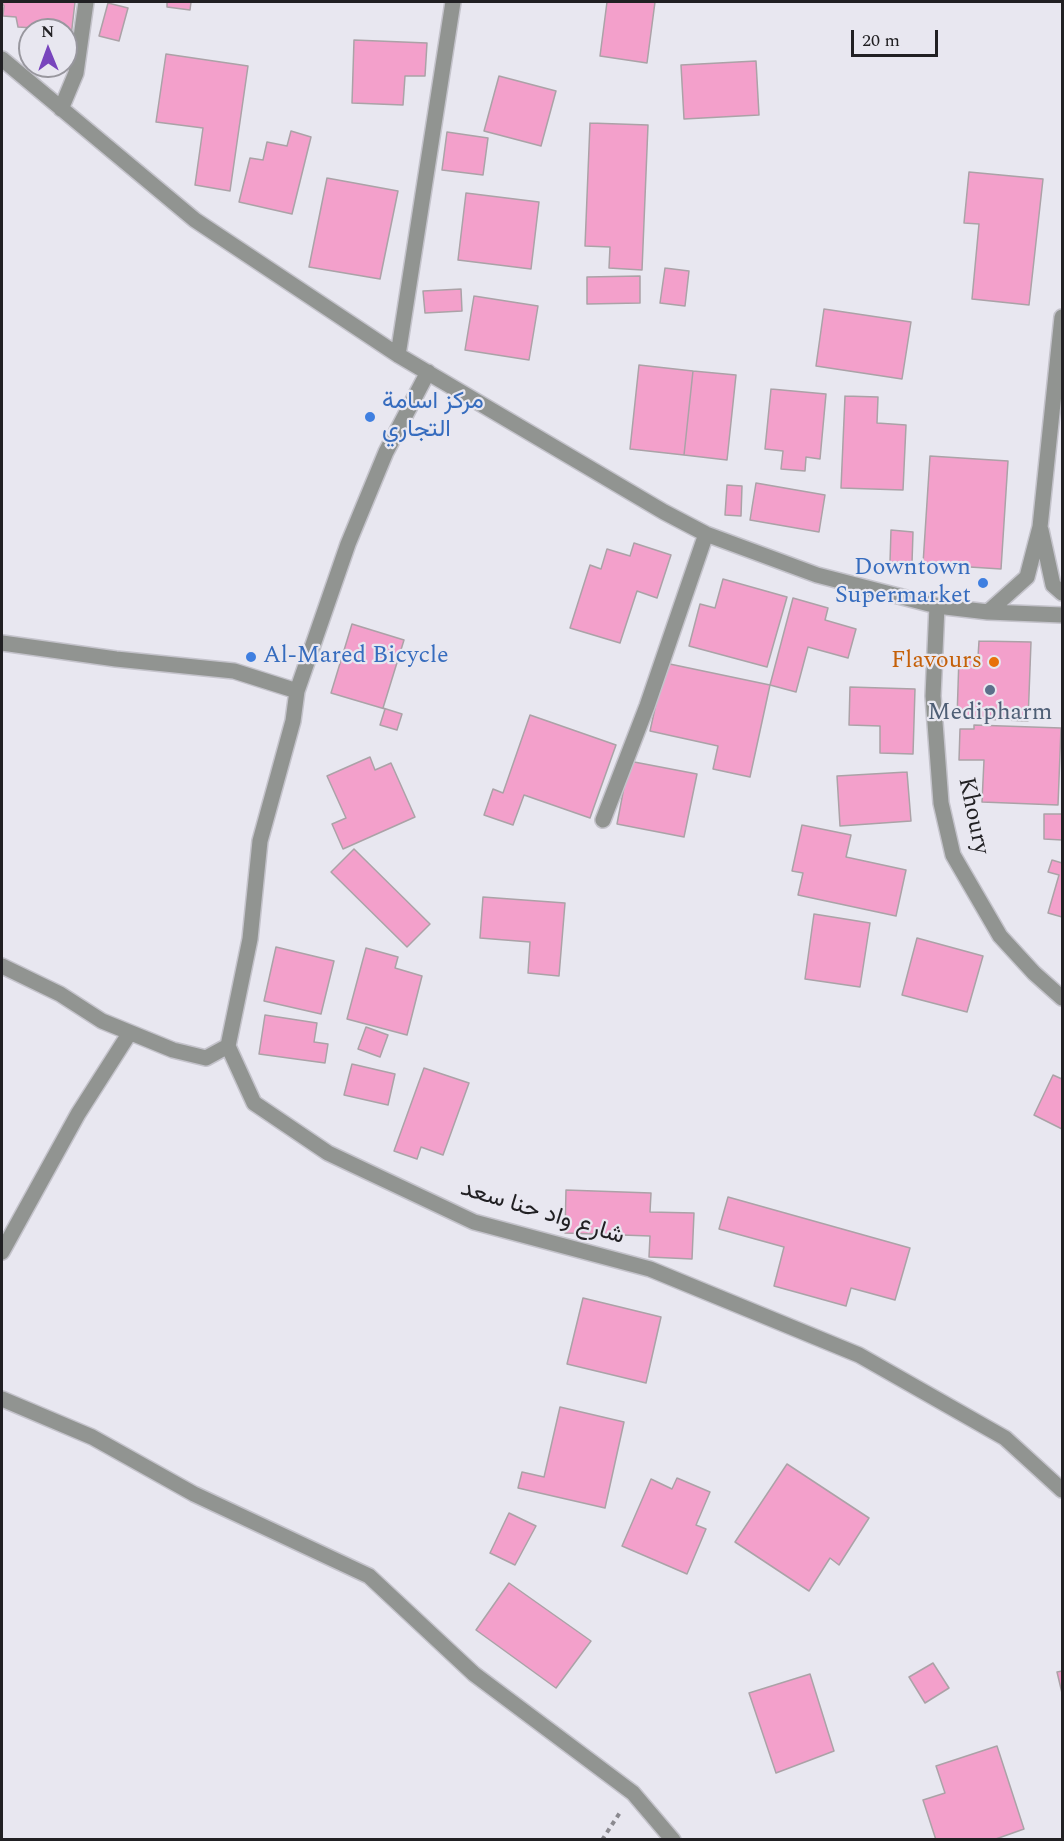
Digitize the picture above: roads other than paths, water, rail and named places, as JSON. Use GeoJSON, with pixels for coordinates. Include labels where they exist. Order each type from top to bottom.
{"type":"FeatureCollection","features":[{"type":"Feature","properties":{"kind":"street"},"geometry":{"type":"LineString","coordinates":[[62,109],[76,73],[86,2]]}},
{"type":"Feature","properties":{"kind":"street"},"geometry":{"type":"LineString","coordinates":[[398,355],[453,2]]}},
{"type":"Feature","properties":{"kind":"street"},"geometry":{"type":"LineString","coordinates":[[2,59],[195,220],[398,355],[664,512],[706,534],[817,575],[937,606],[988,612],[1062,615]]}},
{"type":"Feature","properties":{"kind":"street"},"geometry":{"type":"LineString","coordinates":[[988,612],[1027,577],[1040,527],[1062,317]]}},
{"type":"Feature","properties":{"kind":"street"},"geometry":{"type":"LineString","coordinates":[[2,966],[60,994],[102,1021],[129,1034],[206,1058],[228,1046],[250,939],[260,841],[293,721],[297,690],[348,544],[386,452],[428,372]]}},
{"type":"Feature","properties":{"kind":"street"},"geometry":{"type":"LineString","coordinates":[[1040,527],[1053,585],[1062,592]]}},
{"type":"Feature","properties":{"kind":"street"},"geometry":{"type":"LineString","coordinates":[[603,820],[647,706],[706,534]]}},
{"type":"Feature","properties":{"kind":"street","name":"Khoury"},"geometry":{"type":"LineString","coordinates":[[937,606],[933,696],[941,803],[952,855],[1000,936],[1034,973],[1062,998]]}},
{"type":"Feature","properties":{"kind":"street"},"geometry":{"type":"LineString","coordinates":[[2,643],[116,659],[234,671],[297,690]]}},
{"type":"Feature","properties":{"kind":"street"},"geometry":{"type":"LineString","coordinates":[[2,1252],[78,1113],[129,1034]]}},
{"type":"Feature","properties":{"kind":"street","name":"شارع واد حنا سعد"},"geometry":{"type":"LineString","coordinates":[[228,1046],[254,1103],[328,1153],[474,1222],[650,1269],[859,1355],[1005,1438],[1062,1490]]}},
{"type":"Feature","properties":{"kind":"street"},"geometry":{"type":"LineString","coordinates":[[2,1399],[92,1437],[194,1494],[369,1576],[474,1674],[633,1793],[673,1839]]}},
{"type":"Feature","properties":{"kind":"place","name":"مركز اسامة التجاري"},"geometry":{"type":"Point","coordinates":[370,417]}},
{"type":"Feature","properties":{"kind":"place","name":"Downtown Supermarket"},"geometry":{"type":"Point","coordinates":[983,583]}},
{"type":"Feature","properties":{"kind":"place","name":"Al-Mared Bicycle"},"geometry":{"type":"Point","coordinates":[251,657]}},
{"type":"Feature","properties":{"kind":"place","name":"Flavours"},"geometry":{"type":"Point","coordinates":[994,662]}},
{"type":"Feature","properties":{"kind":"place","name":"Medipharm"},"geometry":{"type":"Point","coordinates":[990,690]}}]}
